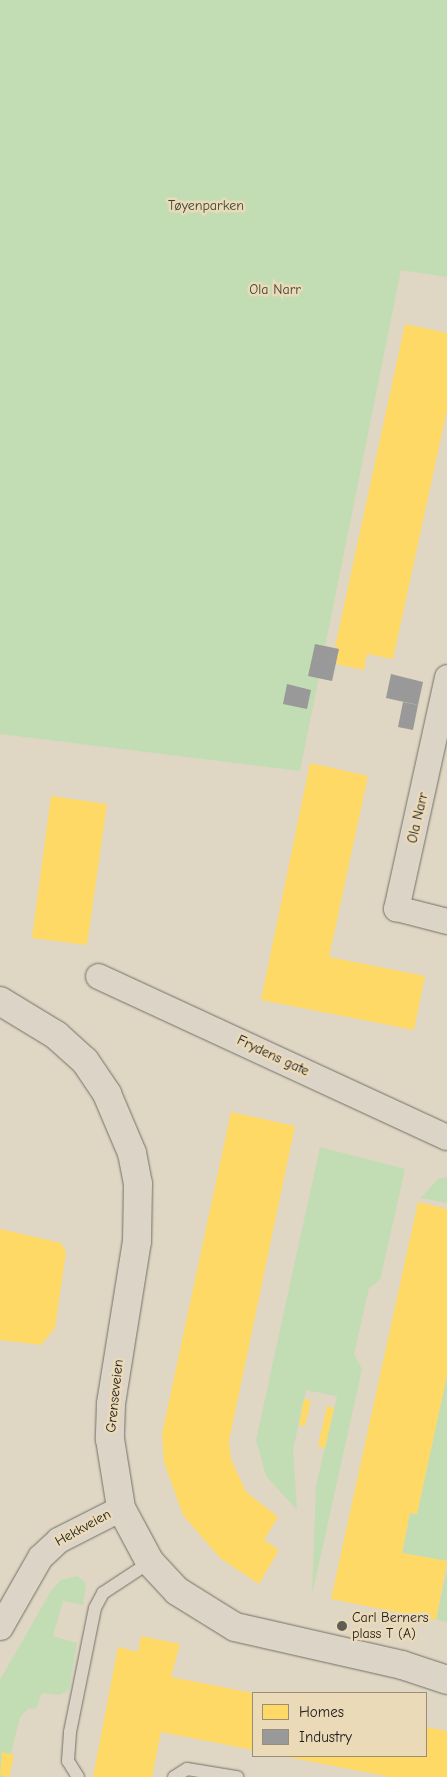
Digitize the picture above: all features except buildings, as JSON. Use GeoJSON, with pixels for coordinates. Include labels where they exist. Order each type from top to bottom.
{"type":"FeatureCollection","features":[{"type":"Feature","properties":{"kind":"main road","name":"Grenseveien"},"geometry":{"type":"LineString","coordinates":[[0,1001],[56,1034],[85,1061],[107,1094],[132,1154],[138,1184],[137,1241],[111,1404],[114,1474],[122,1508],[150,1562],[176,1592],[234,1627],[402,1665],[447,1680]]}},
{"type":"Feature","properties":{"kind":"main road","name":"Grenseveien"},"geometry":{"type":"LineString","coordinates":[[402,1665],[447,1668]]}},
{"type":"Feature","properties":{"kind":"street","name":"Ola Narr"},"geometry":{"type":"LineString","coordinates":[[447,677],[396,908],[447,921]]}},
{"type":"Feature","properties":{"kind":"street","name":"Frydens gate"},"geometry":{"type":"LineString","coordinates":[[98,976],[447,1137]]}},
{"type":"Feature","properties":{"kind":"street","name":"Hekkveien"},"geometry":{"type":"LineString","coordinates":[[0,1627],[40,1557],[58,1540],[122,1508]]}},
{"type":"Feature","properties":{"kind":"lane"},"geometry":{"type":"LineString","coordinates":[[78,1777],[68,1761],[70,1732],[94,1608],[103,1593],[150,1562]]}},
{"type":"Feature","properties":{"kind":"lane"},"geometry":{"type":"LineString","coordinates":[[174,1777],[187,1769],[237,1777]]}},
{"type":"Feature","properties":{"kind":"green space","name":"Tøyenparken"},"geometry":{"type":"Polygon","coordinates":[[[0,0],[447,0],[447,277],[401,270],[300,771],[0,734],[0,0]]]}},
{"type":"Feature","properties":{"kind":"green space"},"geometry":{"type":"Polygon","coordinates":[[[320,1147],[405,1169],[380,1280],[369,1288],[354,1354],[362,1369],[312,1595],[316,1486],[337,1396],[306,1390],[293,1450],[297,1510],[266,1476],[256,1440],[320,1147]]]}},
{"type":"Feature","properties":{"kind":"green space"},"geometry":{"type":"Polygon","coordinates":[[[447,1177],[447,1203],[421,1198],[438,1179],[447,1177]]]}},
{"type":"Feature","properties":{"kind":"green space"},"geometry":{"type":"Polygon","coordinates":[[[447,1375],[447,1561],[402,1553],[410,1513],[417,1514],[447,1375]]]}},
{"type":"Feature","properties":{"kind":"green space"},"geometry":{"type":"Polygon","coordinates":[[[447,1569],[447,1622],[436,1620],[447,1569]]]}},
{"type":"Feature","properties":{"kind":"green space"},"geometry":{"type":"Polygon","coordinates":[[[78,1576],[86,1584],[83,1605],[63,1601],[53,1636],[77,1643],[69,1690],[59,1695],[42,1693],[36,1709],[29,1708],[20,1717],[5,1777],[0,1777],[0,1680],[51,1591],[61,1580],[78,1576]]]}},
{"type":"Feature","properties":{"kind":"place","name":"Carl Berners plass T (A)"},"geometry":{"type":"Point","coordinates":[342,1626]}}]}
